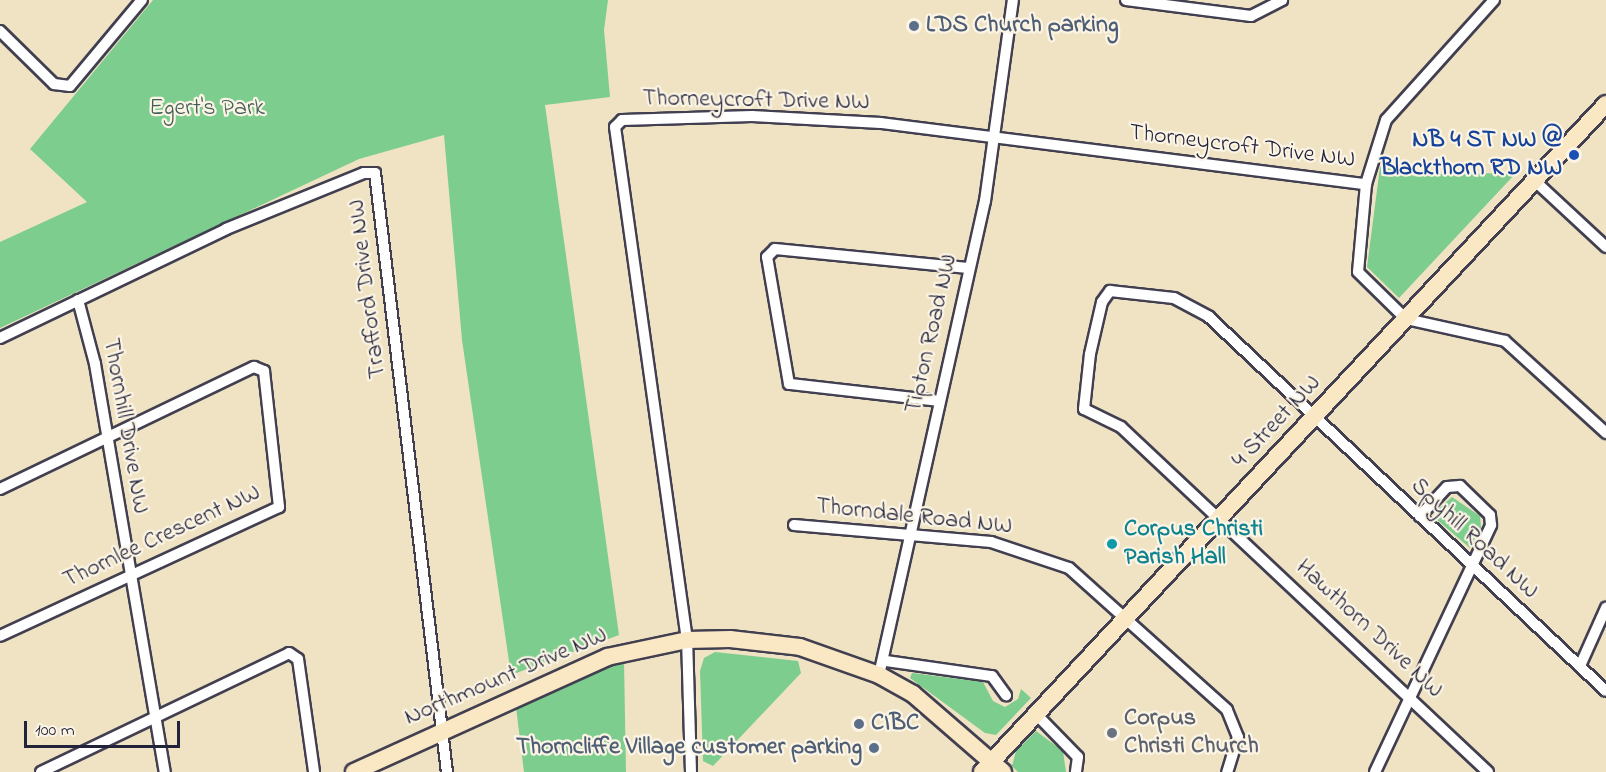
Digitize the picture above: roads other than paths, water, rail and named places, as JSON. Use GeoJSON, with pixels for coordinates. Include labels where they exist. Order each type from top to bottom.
{"type":"FeatureCollection","features":[{"type":"Feature","properties":{"kind":"main road","name":"4 Street NW"},"geometry":{"type":"LineString","coordinates":[[992,768],[1036,714],[1606,104]]}},
{"type":"Feature","properties":{"kind":"main road","name":"Northmount Drive NW"},"geometry":{"type":"LineString","coordinates":[[354,772],[442,729],[607,657],[687,640],[774,642],[882,668],[992,768]]}},
{"type":"Feature","properties":{"kind":"street"},"geometry":{"type":"LineString","coordinates":[[0,32],[54,84],[70,86],[142,0]]}},
{"type":"Feature","properties":{"kind":"street","name":"Tipton Road NW"},"geometry":{"type":"LineString","coordinates":[[882,668],[998,137],[1013,0]]}},
{"type":"Feature","properties":{"kind":"street"},"geometry":{"type":"LineString","coordinates":[[1126,0],[1251,16],[1282,0]]}},
{"type":"Feature","properties":{"kind":"street"},"geometry":{"type":"LineString","coordinates":[[1494,0],[1392,112],[1366,184],[1358,272],[1406,319],[1505,341],[1606,433]]}},
{"type":"Feature","properties":{"kind":"street","name":"Thorneycroft Drive NW"},"geometry":{"type":"LineString","coordinates":[[692,772],[687,640],[615,127],[622,120],[795,117],[998,137],[1366,184]]}},
{"type":"Feature","properties":{"kind":"street","name":"Trafford Drive NW"},"geometry":{"type":"LineString","coordinates":[[0,338],[226,229],[364,172],[375,173],[447,772]]}},
{"type":"Feature","properties":{"kind":"street"},"geometry":{"type":"LineString","coordinates":[[1535,181],[1606,247]]}},
{"type":"Feature","properties":{"kind":"street"},"geometry":{"type":"LineString","coordinates":[[939,401],[789,384],[767,256],[775,249],[968,268]]}},
{"type":"Feature","properties":{"kind":"street","name":"Spyhill Road NW"},"geometry":{"type":"LineString","coordinates":[[1220,517],[1121,426],[1084,409],[1090,354],[1106,295],[1121,289],[1192,305],[1606,691]]}},
{"type":"Feature","properties":{"kind":"street","name":"Thornhill Drive NW"},"geometry":{"type":"LineString","coordinates":[[78,300],[95,364],[129,573],[157,716],[165,772]]}},
{"type":"Feature","properties":{"kind":"street","name":"Thornlee Crescent NW"},"geometry":{"type":"LineString","coordinates":[[0,489],[254,367],[264,371],[279,507],[129,573],[0,636]]}},
{"type":"Feature","properties":{"kind":"street"},"geometry":{"type":"LineString","coordinates":[[1375,772],[1491,525],[1490,515],[1460,486],[1448,487],[1420,516]]}},
{"type":"Feature","properties":{"kind":"street","name":"Hawthorn Drive NW"},"geometry":{"type":"LineString","coordinates":[[1220,517],[1488,772]]}},
{"type":"Feature","properties":{"kind":"street","name":"Thorndale Road NW"},"geometry":{"type":"LineString","coordinates":[[794,525],[991,542],[1044,556],[1083,578],[1127,617],[1237,724],[1236,753],[1227,772]]}},
{"type":"Feature","properties":{"kind":"street"},"geometry":{"type":"LineString","coordinates":[[1580,666],[1606,608]]}},
{"type":"Feature","properties":{"kind":"street"},"geometry":{"type":"LineString","coordinates":[[41,772],[289,653],[298,659],[314,772]]}},
{"type":"Feature","properties":{"kind":"street"},"geometry":{"type":"LineString","coordinates":[[882,668],[992,676],[1006,694]]}},
{"type":"Feature","properties":{"kind":"street"},"geometry":{"type":"LineString","coordinates":[[1036,714],[1078,757],[1076,772]]}},
{"type":"Feature","properties":{"kind":"place","name":"LDS Church parking"},"geometry":{"type":"Point","coordinates":[914,26]}},
{"type":"Feature","properties":{"kind":"place","name":"NB 4 ST NW @ Blackthorn RD NW"},"geometry":{"type":"Point","coordinates":[1574,155]}},
{"type":"Feature","properties":{"kind":"place","name":"Corpus Christi Parish Hall"},"geometry":{"type":"Point","coordinates":[1112,544]}},
{"type":"Feature","properties":{"kind":"place","name":"CIBC"},"geometry":{"type":"Point","coordinates":[859,724]}},
{"type":"Feature","properties":{"kind":"place","name":"Corpus Christi Church"},"geometry":{"type":"Point","coordinates":[1112,733]}},
{"type":"Feature","properties":{"kind":"place","name":"Thorncliffe Village customer parking"},"geometry":{"type":"Point","coordinates":[874,748]}},
{"type":"Feature","properties":{"kind":"park label","name":"Egert's Park"},"geometry":{"type":"Point","coordinates":[207,109]}}]}
